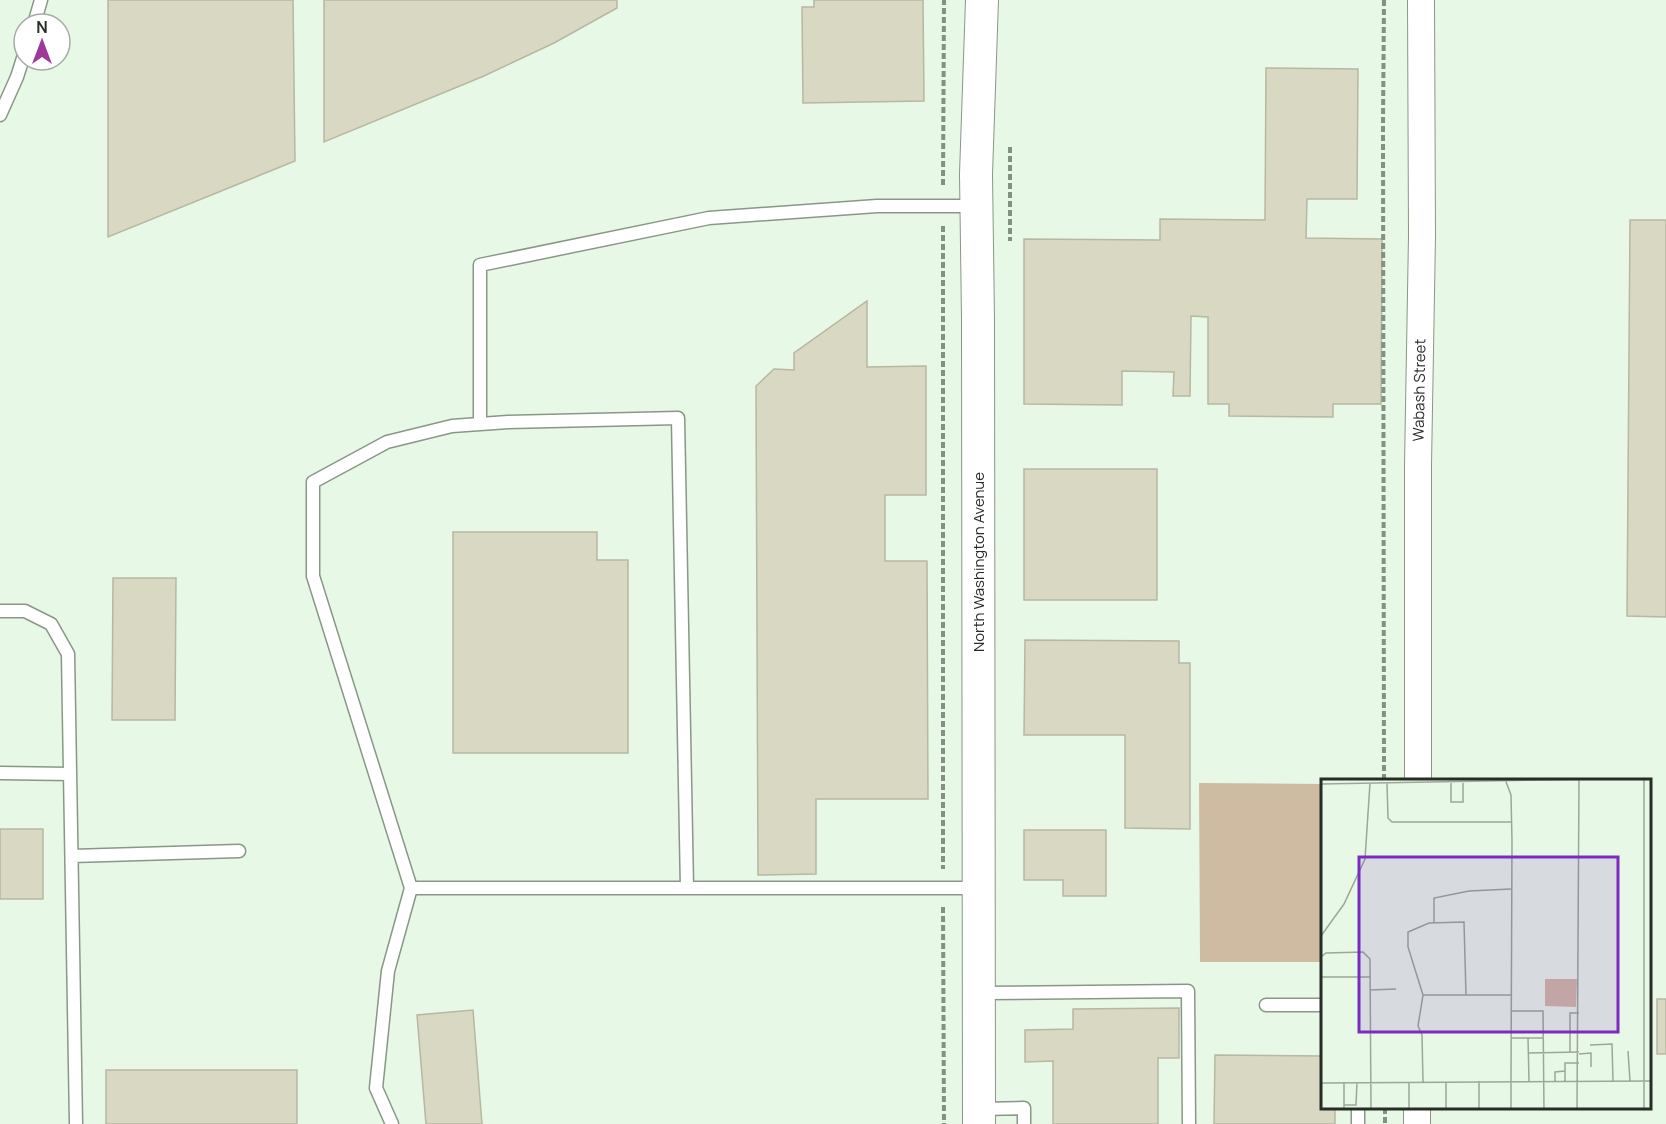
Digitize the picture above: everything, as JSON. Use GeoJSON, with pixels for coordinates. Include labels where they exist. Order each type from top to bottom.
{"type":"FeatureCollection","features":[{"type":"Feature","properties":{"kind":"street","name":"North Washington Avenue"},"geometry":{"type":"LineString","coordinates":[[979,1116],[976,163],[982,0]]}},
{"type":"Feature","properties":{"kind":"street","name":"Wabash Street"},"geometry":{"type":"LineString","coordinates":[[1418,779],[1418,465],[1422,236],[1421,0]]}},
{"type":"Feature","properties":{"kind":"lane"},"geometry":{"type":"LineString","coordinates":[[0,115],[19,72]]}},
{"type":"Feature","properties":{"kind":"lane"},"geometry":{"type":"LineString","coordinates":[[480,424],[480,265],[709,218],[878,207],[976,207]]}},
{"type":"Feature","properties":{"kind":"lane"},"geometry":{"type":"LineString","coordinates":[[392,1124],[376,1088],[388,971],[411,888],[313,576],[313,482],[387,442],[452,426],[678,418],[687,888]]}},
{"type":"Feature","properties":{"kind":"lane"},"geometry":{"type":"LineString","coordinates":[[0,611],[25,611],[51,624],[68,654],[76,1124]]}},
{"type":"Feature","properties":{"kind":"lane"},"geometry":{"type":"LineString","coordinates":[[0,773],[70,774]]}},
{"type":"Feature","properties":{"kind":"lane"},"geometry":{"type":"LineString","coordinates":[[72,856],[239,851]]}},
{"type":"Feature","properties":{"kind":"lane"},"geometry":{"type":"LineString","coordinates":[[411,888],[978,888]]}},
{"type":"Feature","properties":{"kind":"lane"},"geometry":{"type":"LineString","coordinates":[[978,993],[1188,991],[1189,1124]]}},
{"type":"Feature","properties":{"kind":"lane"},"geometry":{"type":"LineString","coordinates":[[1266,1005],[1321,1005]]}},
{"type":"Feature","properties":{"kind":"lane"},"geometry":{"type":"LineString","coordinates":[[979,1116],[1024,1108],[1024,1124]]}},
{"type":"Feature","properties":{"kind":"path"},"geometry":{"type":"LineString","coordinates":[[944,0],[944,1124]]}},
{"type":"Feature","properties":{"kind":"path"},"geometry":{"type":"LineString","coordinates":[[1384,0],[1384,779]]}},
{"type":"Feature","properties":{"kind":"shaded area"},"geometry":{"type":"Polygon","coordinates":[[[1199,783],[1321,784],[1321,962],[1200,962],[1199,783]]]}},
{"type":"Feature","properties":{"kind":"building"},"geometry":{"type":"Polygon","coordinates":[[[108,0],[293,0],[295,161],[108,237],[108,0]]]}},
{"type":"Feature","properties":{"kind":"building"},"geometry":{"type":"Polygon","coordinates":[[[324,0],[617,0],[617,8],[554,43],[484,76],[324,142],[324,0]]]}},
{"type":"Feature","properties":{"kind":"building"},"geometry":{"type":"Polygon","coordinates":[[[814,0],[923,0],[924,101],[803,103],[802,7],[814,7],[814,0]]]}},
{"type":"Feature","properties":{"kind":"building"},"geometry":{"type":"Polygon","coordinates":[[[1266,68],[1358,69],[1357,199],[1307,199],[1306,238],[1382,239],[1381,404],[1333,404],[1333,417],[1229,416],[1229,404],[1208,404],[1208,317],[1191,316],[1190,396],[1173,396],[1174,372],[1122,371],[1122,405],[1024,404],[1024,239],[1160,240],[1160,219],[1265,220],[1266,68]]]}},
{"type":"Feature","properties":{"kind":"building"},"geometry":{"type":"Polygon","coordinates":[[[1630,220],[1666,220],[1666,617],[1627,616],[1630,220]]]}},
{"type":"Feature","properties":{"kind":"building"},"geometry":{"type":"Polygon","coordinates":[[[867,301],[867,367],[926,366],[926,495],[885,495],[885,561],[927,561],[928,799],[816,799],[816,874],[758,875],[756,386],[774,369],[794,370],[794,353],[867,301]]]}},
{"type":"Feature","properties":{"kind":"building"},"geometry":{"type":"Polygon","coordinates":[[[1024,469],[1157,469],[1157,600],[1024,600],[1024,469]]]}},
{"type":"Feature","properties":{"kind":"building"},"geometry":{"type":"Polygon","coordinates":[[[453,532],[597,532],[597,560],[628,560],[628,753],[453,753],[453,532]]]}},
{"type":"Feature","properties":{"kind":"building"},"geometry":{"type":"Polygon","coordinates":[[[113,578],[176,578],[175,720],[112,720],[113,578]]]}},
{"type":"Feature","properties":{"kind":"building"},"geometry":{"type":"Polygon","coordinates":[[[1025,640],[1179,641],[1179,663],[1190,663],[1190,829],[1125,828],[1125,735],[1024,735],[1025,640]]]}},
{"type":"Feature","properties":{"kind":"building"},"geometry":{"type":"Polygon","coordinates":[[[0,829],[43,829],[43,899],[0,899],[0,829]]]}},
{"type":"Feature","properties":{"kind":"building"},"geometry":{"type":"Polygon","coordinates":[[[1024,830],[1106,830],[1106,896],[1063,896],[1063,880],[1024,880],[1024,830]]]}},
{"type":"Feature","properties":{"kind":"building"},"geometry":{"type":"Polygon","coordinates":[[[1657,999],[1666,999],[1666,1054],[1657,1054],[1657,999]]]}},
{"type":"Feature","properties":{"kind":"building"},"geometry":{"type":"Polygon","coordinates":[[[1179,1008],[1179,1058],[1158,1058],[1158,1124],[1053,1124],[1053,1061],[1025,1062],[1025,1030],[1073,1029],[1073,1009],[1179,1008]]]}},
{"type":"Feature","properties":{"kind":"building"},"geometry":{"type":"Polygon","coordinates":[[[473,1010],[482,1124],[426,1124],[417,1015],[473,1010]]]}},
{"type":"Feature","properties":{"kind":"building"},"geometry":{"type":"Polygon","coordinates":[[[1215,1055],[1321,1056],[1321,1109],[1335,1109],[1335,1124],[1214,1124],[1215,1055]]]}},
{"type":"Feature","properties":{"kind":"building"},"geometry":{"type":"Polygon","coordinates":[[[106,1070],[297,1070],[297,1124],[106,1124],[106,1070]]]}}]}
